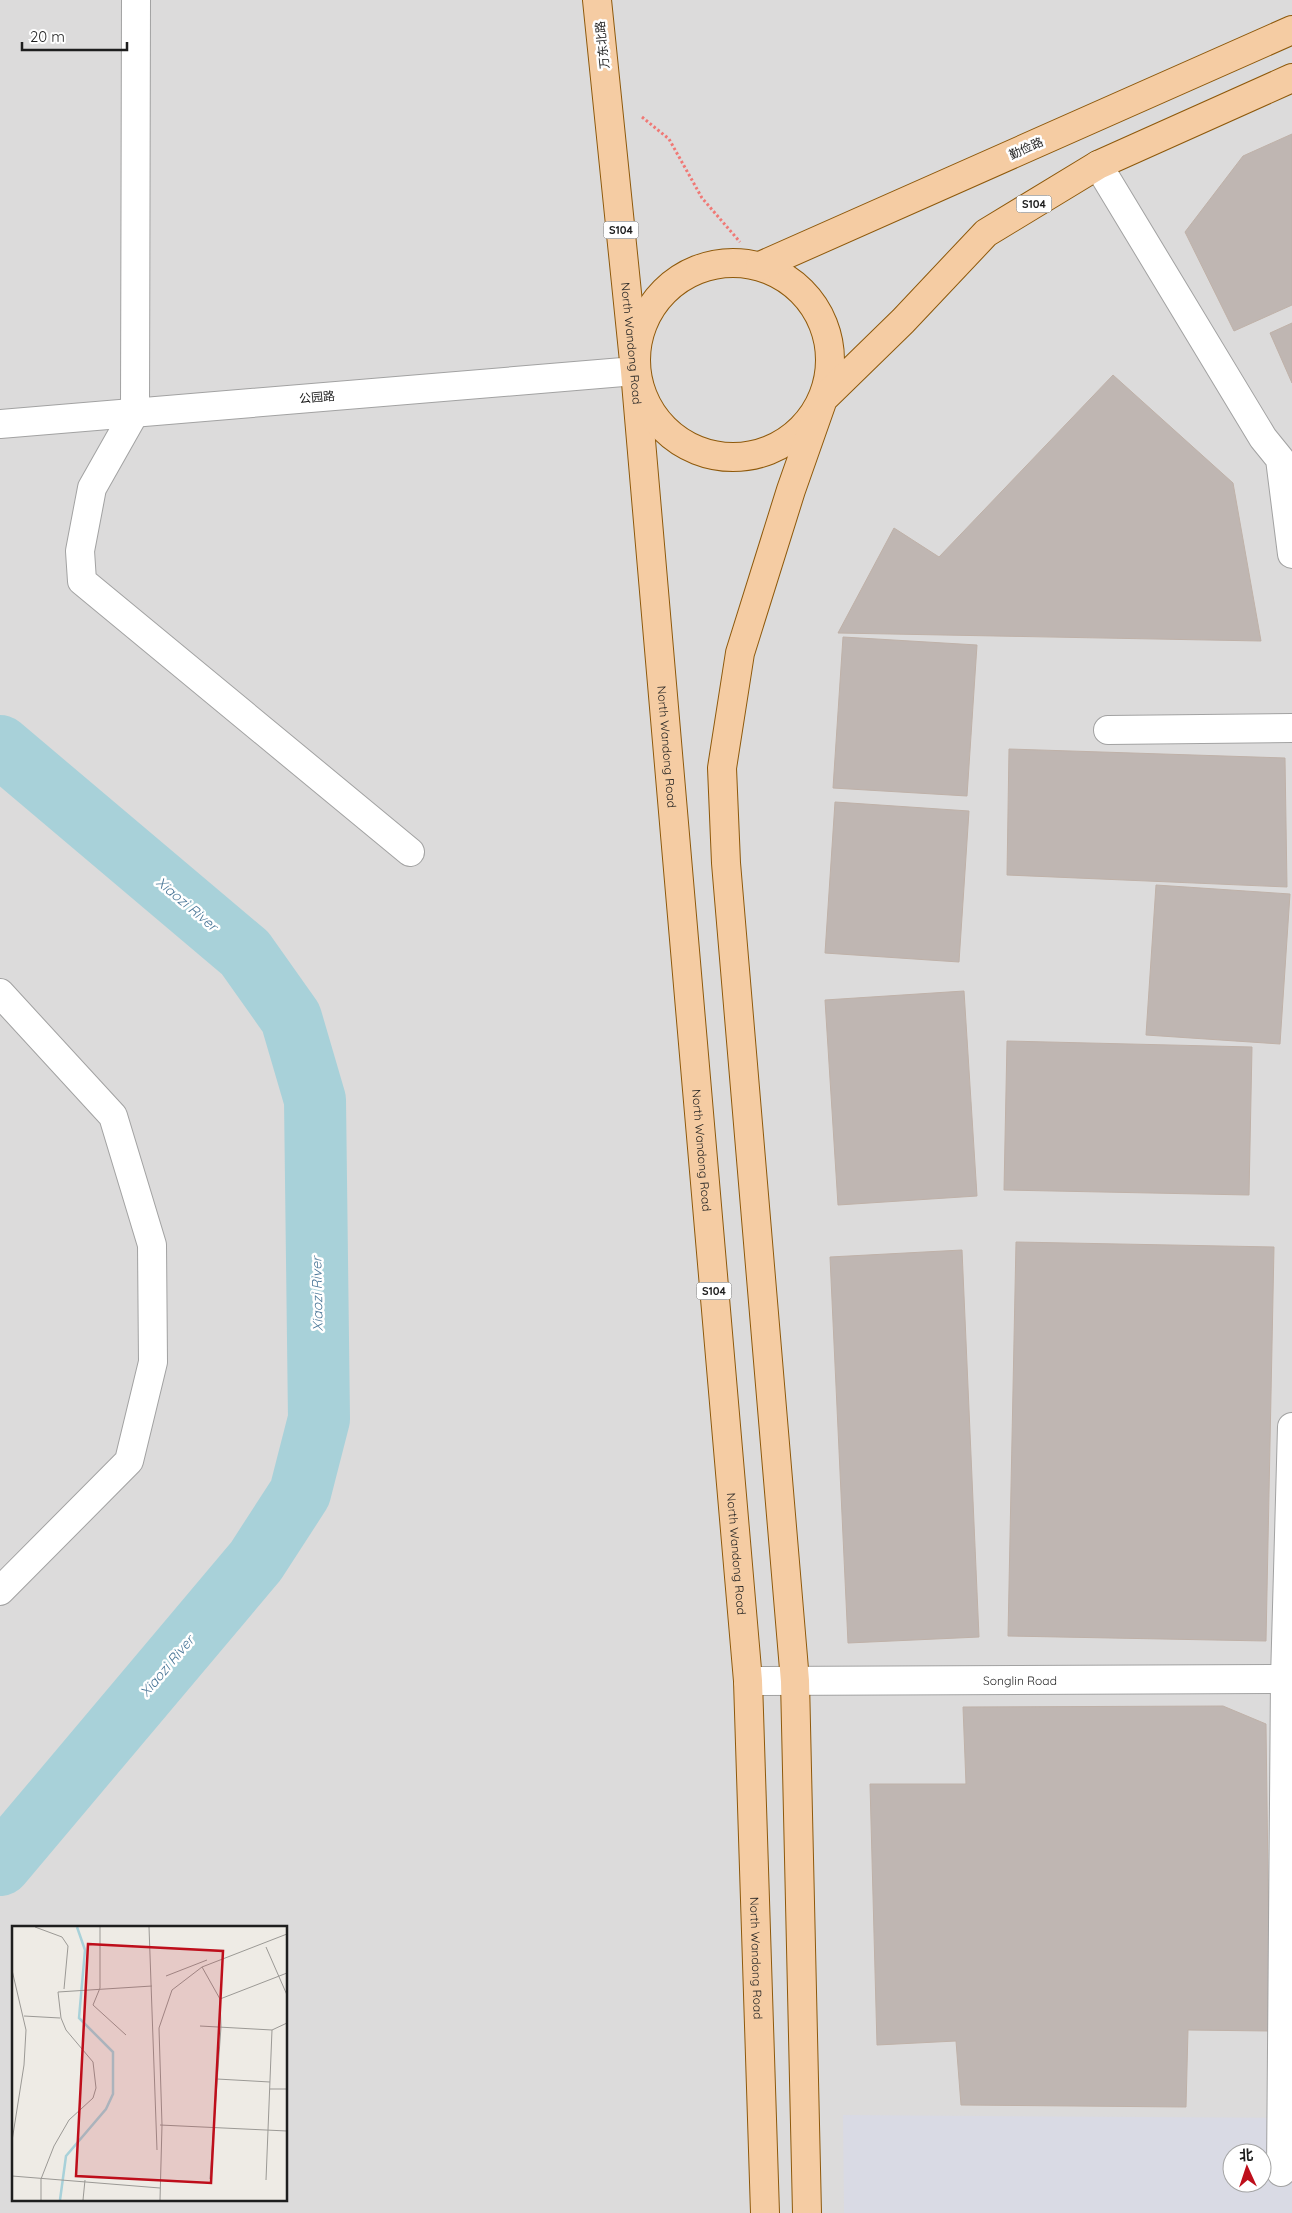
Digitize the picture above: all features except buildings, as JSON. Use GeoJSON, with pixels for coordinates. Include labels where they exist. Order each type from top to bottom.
{"type":"FeatureCollection","features":[{"type":"Feature","properties":{"kind":"main road","name":"万东北路"},"geometry":{"type":"LineString","coordinates":[[597,0],[607,90]]}},
{"type":"Feature","properties":{"kind":"main road","name":"勤俭路"},"geometry":{"type":"LineString","coordinates":[[760,266],[1292,30]]}},
{"type":"Feature","properties":{"kind":"main road","name":"S104"},"geometry":{"type":"LineString","coordinates":[[808,2213],[795,1681],[727,873],[722,768],[740,653],[791,490],[823,399],[903,321],[986,234],[1098,165],[1292,78]]}},
{"type":"Feature","properties":{"kind":"main road","name":"North Wandong Road"},"geometry":{"type":"LineString","coordinates":[[607,90],[635,371],[748,1681],[765,2213]]}},
{"type":"Feature","properties":{"kind":"main road"},"geometry":{"type":"LineString","coordinates":[[727,262],[760,266],[790,280],[813,303],[828,334],[831,366],[823,399],[805,426],[779,446],[747,457],[716,456],[686,446],[661,427],[644,401],[635,371],[636,339],[648,310],[668,286],[694,270],[727,262]]}},
{"type":"Feature","properties":{"kind":"street"},"geometry":{"type":"LineString","coordinates":[[136,0],[135,412],[92,488],[80,551],[82,582],[410,852]]}},
{"type":"Feature","properties":{"kind":"street"},"geometry":{"type":"LineString","coordinates":[[1098,165],[1263,438],[1286,457],[1292,554]]}},
{"type":"Feature","properties":{"kind":"street","name":"公园路"},"geometry":{"type":"LineString","coordinates":[[0,424],[635,371]]}},
{"type":"Feature","properties":{"kind":"street"},"geometry":{"type":"LineString","coordinates":[[1108,730],[1292,728]]}},
{"type":"Feature","properties":{"kind":"street"},"geometry":{"type":"LineString","coordinates":[[0,993],[112,1116],[152,1245],[153,1362],[129,1461],[0,1591]]}},
{"type":"Feature","properties":{"kind":"street"},"geometry":{"type":"LineString","coordinates":[[1281,2172],[1292,1428]]}},
{"type":"Feature","properties":{"kind":"street","name":"Songlin Road"},"geometry":{"type":"LineString","coordinates":[[748,1681],[1288,1679]]}},
{"type":"Feature","properties":{"kind":"path"},"geometry":{"type":"LineString","coordinates":[[607,90],[669,139],[702,198],[760,266]]}},
{"type":"Feature","properties":{"kind":"shaded area"},"geometry":{"type":"Polygon","coordinates":[[[0,0],[1292,0],[1292,2213],[0,2213],[0,0]]]}},
{"type":"Feature","properties":{"kind":"shaded area"},"geometry":{"type":"Polygon","coordinates":[[[843,2115],[1292,2118],[1292,2213],[844,2213],[843,2115]]]}},
{"type":"Feature","properties":{"kind":"waterway","name":"Xiaozi River"},"geometry":{"type":"LineString","coordinates":[[0,746],[245,953],[291,1018],[315,1100],[319,1419],[300,1493],[256,1561],[0,1865]]}}]}
